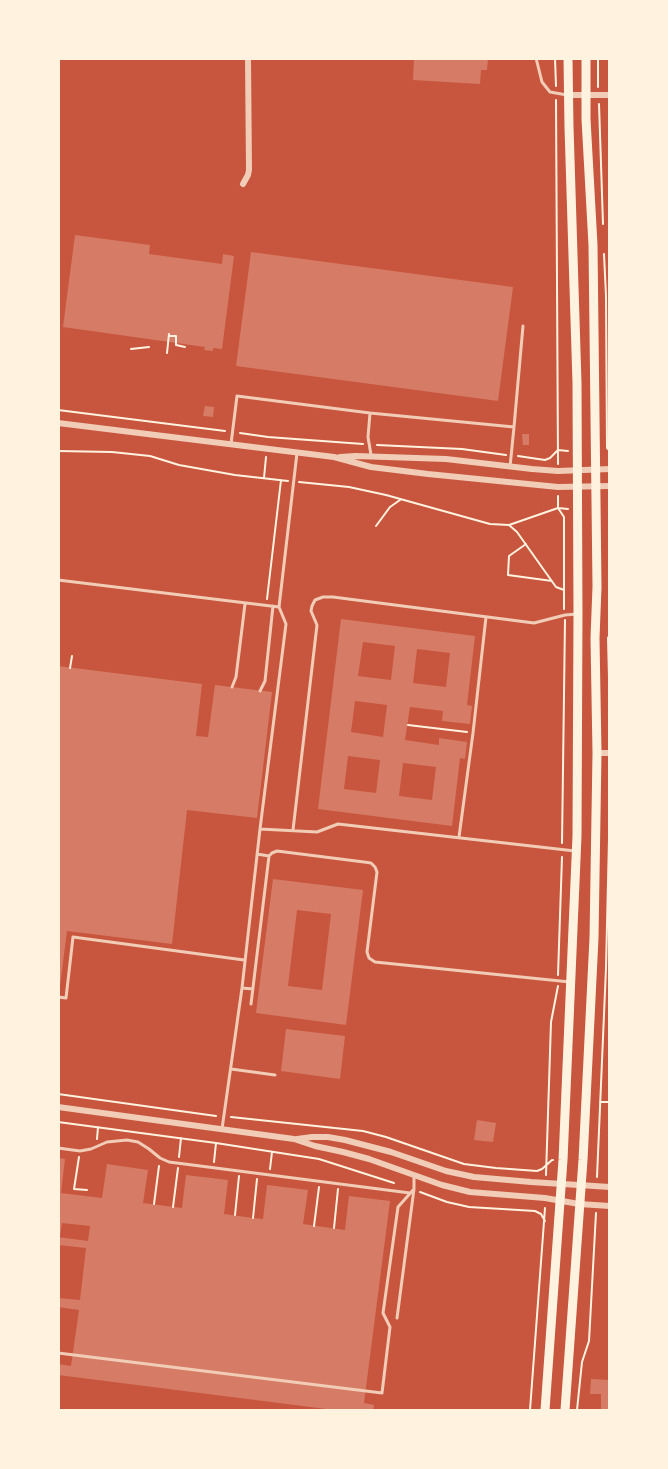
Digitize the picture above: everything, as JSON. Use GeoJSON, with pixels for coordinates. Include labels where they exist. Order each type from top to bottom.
{"type":"FeatureCollection","features":[{"type":"Feature","properties":{"kind":"main road"},"geometry":{"type":"LineString","coordinates":[[545,1410],[560,1201],[577,851],[577,383],[568,58]]}},
{"type":"Feature","properties":{"kind":"main road"},"geometry":{"type":"LineString","coordinates":[[565,1410],[581,1185],[594,938],[597,753],[593,245],[586,58]]}},
{"type":"Feature","properties":{"kind":"main road"},"geometry":{"type":"LineString","coordinates":[[577,851],[595,851]]}},
{"type":"Feature","properties":{"kind":"street"},"geometry":{"type":"LineString","coordinates":[[243,184],[249,170],[248,58]]}},
{"type":"Feature","properties":{"kind":"street"},"geometry":{"type":"LineString","coordinates":[[568,95],[609,95]]}},
{"type":"Feature","properties":{"kind":"street"},"geometry":{"type":"LineString","coordinates":[[58,423],[334,458],[371,467],[417,473],[558,487],[609,486]]}},
{"type":"Feature","properties":{"kind":"street"},"geometry":{"type":"LineString","coordinates":[[334,458],[446,459],[558,471],[609,469]]}},
{"type":"Feature","properties":{"kind":"street"},"geometry":{"type":"LineString","coordinates":[[597,753],[609,753]]}},
{"type":"Feature","properties":{"kind":"street"},"geometry":{"type":"LineString","coordinates":[[58,1107],[294,1139],[369,1159],[442,1185],[470,1192],[609,1206]]}},
{"type":"Feature","properties":{"kind":"street"},"geometry":{"type":"LineString","coordinates":[[294,1139],[327,1137],[345,1140],[446,1171],[474,1177],[609,1187]]}},
{"type":"Feature","properties":{"kind":"street"},"geometry":{"type":"LineString","coordinates":[[414,1175],[417,1161]]}},
{"type":"Feature","properties":{"kind":"lane"},"geometry":{"type":"LineString","coordinates":[[536,58],[542,82],[550,92],[568,95]]}},
{"type":"Feature","properties":{"kind":"lane"},"geometry":{"type":"LineString","coordinates":[[510,467],[523,326]]}},
{"type":"Feature","properties":{"kind":"lane"},"geometry":{"type":"LineString","coordinates":[[231,446],[237,396],[370,413],[514,427]]}},
{"type":"Feature","properties":{"kind":"lane"},"geometry":{"type":"LineString","coordinates":[[370,413],[368,437],[372,457]]}},
{"type":"Feature","properties":{"kind":"lane"},"geometry":{"type":"LineString","coordinates":[[222,1130],[242,988],[286,624],[279,607],[297,453]]}},
{"type":"Feature","properties":{"kind":"lane"},"geometry":{"type":"LineString","coordinates":[[58,580],[279,607]]}},
{"type":"Feature","properties":{"kind":"lane"},"geometry":{"type":"LineString","coordinates":[[293,830],[317,626],[311,611],[315,600],[333,597],[534,623],[578,614]]}},
{"type":"Feature","properties":{"kind":"lane"},"geometry":{"type":"LineString","coordinates":[[231,687],[236,678],[245,603]]}},
{"type":"Feature","properties":{"kind":"lane"},"geometry":{"type":"LineString","coordinates":[[260,691],[264,681],[273,606]]}},
{"type":"Feature","properties":{"kind":"lane"},"geometry":{"type":"LineString","coordinates":[[459,837],[474,733],[486,617]]}},
{"type":"Feature","properties":{"kind":"lane"},"geometry":{"type":"LineString","coordinates":[[260,829],[317,832],[338,824],[577,851]]}},
{"type":"Feature","properties":{"kind":"lane"},"geometry":{"type":"LineString","coordinates":[[251,1004],[269,856],[276,851],[370,863],[375,867],[377,872],[367,952],[369,958],[375,962],[571,982]]}},
{"type":"Feature","properties":{"kind":"lane"},"geometry":{"type":"LineString","coordinates":[[257,854],[269,856]]}},
{"type":"Feature","properties":{"kind":"lane"},"geometry":{"type":"LineString","coordinates":[[58,997],[66,998],[73,937],[244,960]]}},
{"type":"Feature","properties":{"kind":"lane"},"geometry":{"type":"LineString","coordinates":[[240,952],[244,960]]}},
{"type":"Feature","properties":{"kind":"lane"},"geometry":{"type":"LineString","coordinates":[[242,988],[253,989]]}},
{"type":"Feature","properties":{"kind":"lane"},"geometry":{"type":"LineString","coordinates":[[231,1069],[275,1075]]}},
{"type":"Feature","properties":{"kind":"lane"},"geometry":{"type":"LineString","coordinates":[[58,1148],[80,1151],[107,1142],[128,1140],[138,1142],[165,1161],[410,1193]]}},
{"type":"Feature","properties":{"kind":"lane"},"geometry":{"type":"LineString","coordinates":[[397,1318],[414,1175]]}},
{"type":"Feature","properties":{"kind":"lane"},"geometry":{"type":"LineString","coordinates":[[58,1353],[382,1393],[390,1327],[383,1313],[398,1207],[414,1189]]}},
{"type":"Feature","properties":{"kind":"path"},"geometry":{"type":"LineString","coordinates":[[555,58],[558,471]]}},
{"type":"Feature","properties":{"kind":"path"},"geometry":{"type":"LineString","coordinates":[[166,353],[169,335],[176,336],[176,345],[186,347]]}},
{"type":"Feature","properties":{"kind":"path"},"geometry":{"type":"LineString","coordinates":[[131,349],[149,347]]}},
{"type":"Feature","properties":{"kind":"path"},"geometry":{"type":"LineString","coordinates":[[58,410],[268,437],[462,449],[545,460],[558,450]]}},
{"type":"Feature","properties":{"kind":"path"},"geometry":{"type":"LineString","coordinates":[[58,451],[112,452],[150,456],[179,465],[235,475],[349,487],[402,499],[490,524],[508,525],[558,508]]}},
{"type":"Feature","properties":{"kind":"path"},"geometry":{"type":"LineString","coordinates":[[266,605],[281,480]]}},
{"type":"Feature","properties":{"kind":"path"},"geometry":{"type":"LineString","coordinates":[[545,1183],[551,1022],[558,981],[562,849],[564,517],[558,508],[558,487]]}},
{"type":"Feature","properties":{"kind":"path"},"geometry":{"type":"LineString","coordinates":[[376,526],[390,507],[402,499]]}},
{"type":"Feature","properties":{"kind":"path"},"geometry":{"type":"LineString","coordinates":[[508,525],[517,532],[556,587],[564,590]]}},
{"type":"Feature","properties":{"kind":"path"},"geometry":{"type":"LineString","coordinates":[[526,544],[509,556],[508,575],[552,582]]}},
{"type":"Feature","properties":{"kind":"path"},"geometry":{"type":"LineString","coordinates":[[609,634],[609,718]]}},
{"type":"Feature","properties":{"kind":"path"},"geometry":{"type":"LineString","coordinates":[[70,668],[72,657]]}},
{"type":"Feature","properties":{"kind":"path"},"geometry":{"type":"LineString","coordinates":[[408,725],[474,733]]}},
{"type":"Feature","properties":{"kind":"path"},"geometry":{"type":"LineString","coordinates":[[597,1167],[606,968],[609,796]]}},
{"type":"Feature","properties":{"kind":"path"},"geometry":{"type":"LineString","coordinates":[[600,1102],[609,1102]]}},
{"type":"Feature","properties":{"kind":"path"},"geometry":{"type":"LineString","coordinates":[[58,1122],[319,1159],[414,1189],[447,1202],[469,1207],[535,1211],[541,1214],[545,1221]]}},
{"type":"Feature","properties":{"kind":"path"},"geometry":{"type":"LineString","coordinates":[[97,1147],[98,1127]]}},
{"type":"Feature","properties":{"kind":"path"},"geometry":{"type":"LineString","coordinates":[[173,1207],[181,1138]]}},
{"type":"Feature","properties":{"kind":"path"},"geometry":{"type":"LineString","coordinates":[[213,1167],[216,1143]]}},
{"type":"Feature","properties":{"kind":"path"},"geometry":{"type":"LineString","coordinates":[[80,1151],[75,1189],[87,1190]]}},
{"type":"Feature","properties":{"kind":"path"},"geometry":{"type":"LineString","coordinates":[[270,1175],[273,1152]]}},
{"type":"Feature","properties":{"kind":"path"},"geometry":{"type":"LineString","coordinates":[[154,1204],[160,1158]]}},
{"type":"Feature","properties":{"kind":"path"},"geometry":{"type":"LineString","coordinates":[[234,1215],[240,1171]]}},
{"type":"Feature","properties":{"kind":"path"},"geometry":{"type":"LineString","coordinates":[[253,1218],[258,1174]]}},
{"type":"Feature","properties":{"kind":"path"},"geometry":{"type":"LineString","coordinates":[[314,1226],[320,1181]]}},
{"type":"Feature","properties":{"kind":"path"},"geometry":{"type":"LineString","coordinates":[[334,1228],[339,1184]]}},
{"type":"Feature","properties":{"kind":"path"},"geometry":{"type":"LineString","coordinates":[[530,1410],[545,1198]]}},
{"type":"Feature","properties":{"kind":"path"},"geometry":{"type":"LineString","coordinates":[[577,1410],[582,1362],[589,1341],[596,1227]]}},
{"type":"Feature","properties":{"kind":"building"},"geometry":{"type":"Polygon","coordinates":[[[414,58],[488,59],[487,70],[481,70],[480,84],[413,80],[414,58]]]}},
{"type":"Feature","properties":{"kind":"building"},"geometry":{"type":"Polygon","coordinates":[[[75,235],[150,245],[149,254],[222,264],[223,254],[234,256],[222,349],[204,350],[205,347],[63,327],[75,235]]]}},
{"type":"Feature","properties":{"kind":"building"},"geometry":{"type":"Polygon","coordinates":[[[251,252],[513,287],[498,401],[236,366],[251,252]]]}},
{"type":"Feature","properties":{"kind":"building"},"geometry":{"type":"Polygon","coordinates":[[[205,406],[214,407],[213,417],[203,416],[205,406]]]}},
{"type":"Feature","properties":{"kind":"building"},"geometry":{"type":"Polygon","coordinates":[[[522,434],[529,434],[529,445],[523,445],[522,434]]]}},
{"type":"Feature","properties":{"kind":"building"},"geometry":{"type":"Polygon","coordinates":[[[341,619],[475,636],[467,705],[472,706],[470,724],[442,721],[443,711],[410,707],[405,740],[439,745],[439,738],[467,742],[465,759],[460,758],[452,826],[318,809],[341,619]],[[363,642],[358,676],[391,680],[395,646],[363,642]],[[417,649],[413,683],[446,687],[450,653],[417,649]],[[355,701],[351,732],[383,737],[387,705],[355,701]],[[348,756],[344,789],[376,793],[380,760],[348,756]],[[403,763],[399,796],[432,800],[436,767],[403,763]]]}},
{"type":"Feature","properties":{"kind":"building"},"geometry":{"type":"Polygon","coordinates":[[[58,666],[202,684],[196,736],[208,737],[215,685],[272,692],[257,818],[187,810],[172,944],[67,931],[60,986],[58,986],[58,666]]]}},
{"type":"Feature","properties":{"kind":"building"},"geometry":{"type":"Polygon","coordinates":[[[273,879],[363,890],[346,1025],[256,1013],[273,879]],[[297,910],[288,986],[322,990],[331,914],[297,910]]]}},
{"type":"Feature","properties":{"kind":"building"},"geometry":{"type":"Polygon","coordinates":[[[286,1029],[345,1036],[340,1079],[281,1071],[286,1029]]]}},
{"type":"Feature","properties":{"kind":"building"},"geometry":{"type":"Polygon","coordinates":[[[477,1120],[496,1123],[493,1142],[474,1140],[477,1120]]]}},
{"type":"Feature","properties":{"kind":"building"},"geometry":{"type":"Polygon","coordinates":[[[58,1158],[65,1159],[61,1193],[102,1198],[107,1164],[148,1170],[143,1203],[182,1208],[186,1175],[228,1180],[224,1214],[263,1219],[267,1185],[308,1190],[303,1224],[345,1230],[349,1196],[390,1201],[364,1403],[374,1405],[373,1410],[334,1410],[58,1375],[58,1364],[71,1366],[79,1310],[58,1307],[58,1298],[80,1300],[86,1248],[58,1245],[58,1237],[58,1158]],[[62,1223],[60,1237],[58,1237],[88,1241],[90,1226],[62,1223]]]}},
{"type":"Feature","properties":{"kind":"building"},"geometry":{"type":"Polygon","coordinates":[[[591,1379],[610,1380],[610,1410],[601,1410],[601,1394],[590,1394],[591,1379]]]}}]}
